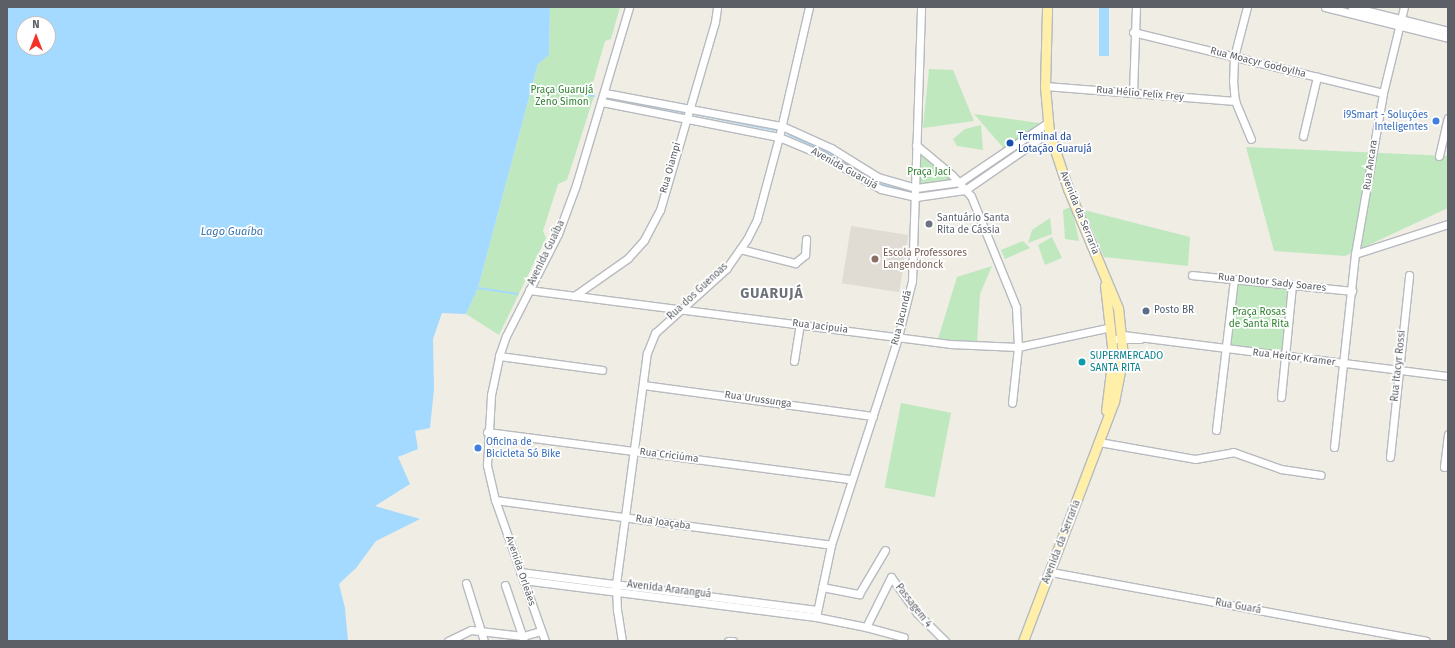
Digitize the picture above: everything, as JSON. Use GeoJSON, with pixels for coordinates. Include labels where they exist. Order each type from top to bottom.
{"type":"FeatureCollection","features":[{"type":"Feature","properties":{"kind":"main road","name":"Avenida da Serraria"},"geometry":{"type":"LineString","coordinates":[[1023,641],[1051,572],[1114,402],[1122,371],[1123,338],[1118,308],[1068,190],[1048,127],[1045,86],[1047,7]]}},
{"type":"Feature","properties":{"kind":"main road","name":"Avenida da Serraria"},"geometry":{"type":"LineString","coordinates":[[1099,442],[1113,369],[1111,327],[1104,275]]}},
{"type":"Feature","properties":{"kind":"main road"},"geometry":{"type":"LineString","coordinates":[[1108,311],[1112,308],[1118,308]]}},
{"type":"Feature","properties":{"kind":"street","name":"Avenida Guaíba"},"geometry":{"type":"LineString","coordinates":[[495,500],[487,465],[487,432],[499,356],[529,290],[558,234],[605,94],[629,7]]}},
{"type":"Feature","properties":{"kind":"street","name":"Rua Oiampi"},"geometry":{"type":"LineString","coordinates":[[574,296],[628,258],[644,240],[660,210],[685,118],[715,22],[717,7]]}},
{"type":"Feature","properties":{"kind":"street","name":"Rua dos Guenoas"},"geometry":{"type":"LineString","coordinates":[[622,641],[616,587],[647,353],[655,333],[678,309],[726,269],[740,249],[756,219],[782,126],[808,19],[809,7]]}},
{"type":"Feature","properties":{"kind":"street","name":"Rua Jacundá"},"geometry":{"type":"LineString","coordinates":[[817,614],[832,545],[851,479],[898,338],[912,280],[916,198],[916,145],[921,7]]}},
{"type":"Feature","properties":{"kind":"street"},"geometry":{"type":"LineString","coordinates":[[1133,93],[1133,32],[1136,7]]}},
{"type":"Feature","properties":{"kind":"street"},"geometry":{"type":"LineString","coordinates":[[1247,7],[1234,57],[1235,101],[1250,139]]}},
{"type":"Feature","properties":{"kind":"street"},"geometry":{"type":"LineString","coordinates":[[1325,7],[1400,23],[1448,31]]}},
{"type":"Feature","properties":{"kind":"street"},"geometry":{"type":"LineString","coordinates":[[1352,7],[1448,38]]}},
{"type":"Feature","properties":{"kind":"street","name":"Rua Ancara"},"geometry":{"type":"LineString","coordinates":[[1334,448],[1355,254],[1384,92],[1404,7]]}},
{"type":"Feature","properties":{"kind":"street","name":"Rua Moacyr Godoylha"},"geometry":{"type":"LineString","coordinates":[[1133,32],[1316,77],[1384,92]]}},
{"type":"Feature","properties":{"kind":"street"},"geometry":{"type":"LineString","coordinates":[[1303,136],[1316,77]]}},
{"type":"Feature","properties":{"kind":"street","name":"Rua Hélio Felix Frey"},"geometry":{"type":"LineString","coordinates":[[1045,86],[1235,101]]}},
{"type":"Feature","properties":{"kind":"street","name":"Avenida Guarujá"},"geometry":{"type":"LineString","coordinates":[[605,94],[782,126],[831,148],[878,177],[916,188],[960,182],[1048,127]]}},
{"type":"Feature","properties":{"kind":"street","name":"Avenida Guarujá"},"geometry":{"type":"LineString","coordinates":[[602,102],[779,137],[822,155],[881,190],[916,198],[965,190],[1048,127]]}},
{"type":"Feature","properties":{"kind":"street"},"geometry":{"type":"LineString","coordinates":[[1440,156],[1448,118]]}},
{"type":"Feature","properties":{"kind":"street"},"geometry":{"type":"LineString","coordinates":[[916,145],[960,182],[971,196],[1016,307],[1018,347],[1012,403]]}},
{"type":"Feature","properties":{"kind":"street"},"geometry":{"type":"LineString","coordinates":[[1355,254],[1448,224]]}},
{"type":"Feature","properties":{"kind":"street"},"geometry":{"type":"LineString","coordinates":[[740,249],[795,263],[802,260],[805,255],[806,239]]}},
{"type":"Feature","properties":{"kind":"street","name":"Rua Doutor Sady Soares"},"geometry":{"type":"LineString","coordinates":[[1192,274],[1352,291]]}},
{"type":"Feature","properties":{"kind":"street","name":"Rua Itacyr Rossi"},"geometry":{"type":"LineString","coordinates":[[1390,457],[1398,370],[1410,275]]}},
{"type":"Feature","properties":{"kind":"street"},"geometry":{"type":"LineString","coordinates":[[1216,430],[1234,279]]}},
{"type":"Feature","properties":{"kind":"street"},"geometry":{"type":"LineString","coordinates":[[1280,397],[1292,285]]}},
{"type":"Feature","properties":{"kind":"street","name":"Rua Jacipuia"},"geometry":{"type":"LineString","coordinates":[[529,290],[950,344],[1018,347],[1111,327]]}},
{"type":"Feature","properties":{"kind":"street"},"geometry":{"type":"LineString","coordinates":[[794,361],[800,325]]}},
{"type":"Feature","properties":{"kind":"street","name":"Rua Heitor Kramer"},"geometry":{"type":"LineString","coordinates":[[1112,339],[1140,339],[1448,376]]}},
{"type":"Feature","properties":{"kind":"street"},"geometry":{"type":"LineString","coordinates":[[499,356],[602,370]]}},
{"type":"Feature","properties":{"kind":"street","name":"Rua Urussunga"},"geometry":{"type":"LineString","coordinates":[[643,385],[873,416]]}},
{"type":"Feature","properties":{"kind":"street","name":"Rua Criciúma"},"geometry":{"type":"LineString","coordinates":[[487,432],[851,479]]}},
{"type":"Feature","properties":{"kind":"street"},"geometry":{"type":"LineString","coordinates":[[1444,467],[1448,434]]}},
{"type":"Feature","properties":{"kind":"street"},"geometry":{"type":"LineString","coordinates":[[1099,442],[1195,460],[1233,452],[1280,469],[1321,475]]}},
{"type":"Feature","properties":{"kind":"street","name":"Rua Joaçaba"},"geometry":{"type":"LineString","coordinates":[[495,500],[832,545]]}},
{"type":"Feature","properties":{"kind":"street","name":"Avenida Orleães"},"geometry":{"type":"LineString","coordinates":[[495,500],[545,641]]}},
{"type":"Feature","properties":{"kind":"street"},"geometry":{"type":"LineString","coordinates":[[822,587],[859,594],[884,550]]}},
{"type":"Feature","properties":{"kind":"street","name":"Avenida Araranguá"},"geometry":{"type":"LineString","coordinates":[[520,572],[616,587],[817,614]]}},
{"type":"Feature","properties":{"kind":"street","name":"Rua Guará"},"geometry":{"type":"LineString","coordinates":[[1051,572],[1426,641]]}},
{"type":"Feature","properties":{"kind":"street","name":"Passagem 4"},"geometry":{"type":"LineString","coordinates":[[866,627],[891,577],[917,613],[945,641]]}},
{"type":"Feature","properties":{"kind":"street","name":"Avenida Araranguá"},"geometry":{"type":"LineString","coordinates":[[523,580],[616,587]]}},
{"type":"Feature","properties":{"kind":"street"},"geometry":{"type":"LineString","coordinates":[[466,582],[484,641]]}},
{"type":"Feature","properties":{"kind":"street"},"geometry":{"type":"LineString","coordinates":[[505,585],[523,639]]}},
{"type":"Feature","properties":{"kind":"street"},"geometry":{"type":"LineString","coordinates":[[817,614],[904,637]]}},
{"type":"Feature","properties":{"kind":"street"},"geometry":{"type":"LineString","coordinates":[[448,641],[464,632],[481,631],[523,639],[541,631]]}},
{"type":"Feature","properties":{"kind":"street"},"geometry":{"type":"LineString","coordinates":[[728,641],[733,641]]}},
{"type":"Feature","properties":{"kind":"shaded area","name":"Escola Professores Langendonck"},"geometry":{"type":"Polygon","coordinates":[[[851,226],[908,235],[899,292],[842,283],[851,226]]]}},
{"type":"Feature","properties":{"kind":"green space","name":"Praça Guarujá Zeno Simon"},"geometry":{"type":"Polygon","coordinates":[[[550,7],[620,7],[611,39],[605,41],[592,86],[595,93],[567,180],[558,184],[543,231],[546,238],[499,335],[466,314],[478,288],[538,64],[549,55],[550,7]]]}},
{"type":"Feature","properties":{"kind":"green space"},"geometry":{"type":"Polygon","coordinates":[[[929,69],[953,70],[974,121],[923,128],[929,69]]]}},
{"type":"Feature","properties":{"kind":"green space"},"geometry":{"type":"Polygon","coordinates":[[[974,114],[1039,123],[1037,128],[1006,151],[974,114]]]}},
{"type":"Feature","properties":{"kind":"green space"},"geometry":{"type":"Polygon","coordinates":[[[981,125],[983,150],[957,146],[953,139],[965,129],[981,125]]]}},
{"type":"Feature","properties":{"kind":"green space"},"geometry":{"type":"Polygon","coordinates":[[[1246,147],[1448,156],[1448,208],[1345,256],[1274,251],[1246,147]]]}},
{"type":"Feature","properties":{"kind":"green space","name":"Praça Jaci"},"geometry":{"type":"Polygon","coordinates":[[[917,149],[953,179],[919,185],[917,149]]]}},
{"type":"Feature","properties":{"kind":"green space"},"geometry":{"type":"Polygon","coordinates":[[[1072,208],[1079,241],[1065,239],[1063,210],[1072,208]]]}},
{"type":"Feature","properties":{"kind":"green space"},"geometry":{"type":"Polygon","coordinates":[[[1084,210],[1190,237],[1188,266],[1104,257],[1084,210]]]}},
{"type":"Feature","properties":{"kind":"green space"},"geometry":{"type":"Polygon","coordinates":[[[1050,218],[1052,234],[1028,243],[1032,230],[1050,218]]]}},
{"type":"Feature","properties":{"kind":"green space"},"geometry":{"type":"Polygon","coordinates":[[[1052,237],[1062,258],[1045,265],[1038,245],[1052,237]]]}},
{"type":"Feature","properties":{"kind":"green space"},"geometry":{"type":"Polygon","coordinates":[[[1023,241],[1030,248],[1005,259],[1001,250],[1023,241]]]}},
{"type":"Feature","properties":{"kind":"green space"},"geometry":{"type":"Polygon","coordinates":[[[992,266],[980,294],[977,343],[938,339],[957,277],[992,266]]]}},
{"type":"Feature","properties":{"kind":"green space","name":"Praça Rosas de Santa Rita"},"geometry":{"type":"Polygon","coordinates":[[[1236,283],[1288,288],[1282,351],[1230,347],[1236,283]]]}},
{"type":"Feature","properties":{"kind":"green space"},"geometry":{"type":"Polygon","coordinates":[[[901,403],[951,413],[935,497],[885,487],[901,403]]]}},
{"type":"Feature","properties":{"kind":"water","name":"Lago Guaíba"},"geometry":{"type":"Polygon","coordinates":[[[7,7],[550,7],[549,55],[538,64],[478,288],[466,314],[442,313],[433,339],[434,389],[430,428],[415,431],[418,449],[398,457],[410,484],[375,506],[420,519],[376,541],[356,568],[339,584],[345,608],[348,641],[7,641],[7,7]]]}},
{"type":"Feature","properties":{"kind":"water"},"geometry":{"type":"Polygon","coordinates":[[[1099,7],[1109,7],[1109,56],[1099,56],[1099,7]]]}},
{"type":"Feature","properties":{"kind":"waterway"},"geometry":{"type":"LineString","coordinates":[[533,85],[594,96]]}},
{"type":"Feature","properties":{"kind":"waterway"},"geometry":{"type":"LineString","coordinates":[[615,100],[682,112]]}},
{"type":"Feature","properties":{"kind":"waterway"},"geometry":{"type":"LineString","coordinates":[[694,114],[775,130]]}},
{"type":"Feature","properties":{"kind":"waterway"},"geometry":{"type":"LineString","coordinates":[[788,134],[827,152],[880,184],[908,191]]}},
{"type":"Feature","properties":{"kind":"waterway"},"geometry":{"type":"LineString","coordinates":[[478,288],[518,294]]}},
{"type":"Feature","properties":{"kind":"place","name":"i9Smart - Soluções Inteligentes"},"geometry":{"type":"Point","coordinates":[1436,121]}},
{"type":"Feature","properties":{"kind":"place","name":"Terminal da Lotação Guarujá"},"geometry":{"type":"Point","coordinates":[1010,143]}},
{"type":"Feature","properties":{"kind":"place","name":"Santuário Santa Rita de Cássia"},"geometry":{"type":"Point","coordinates":[929,224]}},
{"type":"Feature","properties":{"kind":"place","name":"Escola Professores Langendonck"},"geometry":{"type":"Point","coordinates":[875,259]}},
{"type":"Feature","properties":{"kind":"place","name":"Posto BR"},"geometry":{"type":"Point","coordinates":[1146,311]}},
{"type":"Feature","properties":{"kind":"place","name":"SUPERMERCADO SANTA RITA"},"geometry":{"type":"Point","coordinates":[1082,362]}},
{"type":"Feature","properties":{"kind":"place","name":"Oficina de Bicicleta Só Bike"},"geometry":{"type":"Point","coordinates":[478,448]}},
{"type":"Feature","properties":{"kind":"district","name":"GUARUJÁ"},"geometry":{"type":"Point","coordinates":[772,294]}}]}
